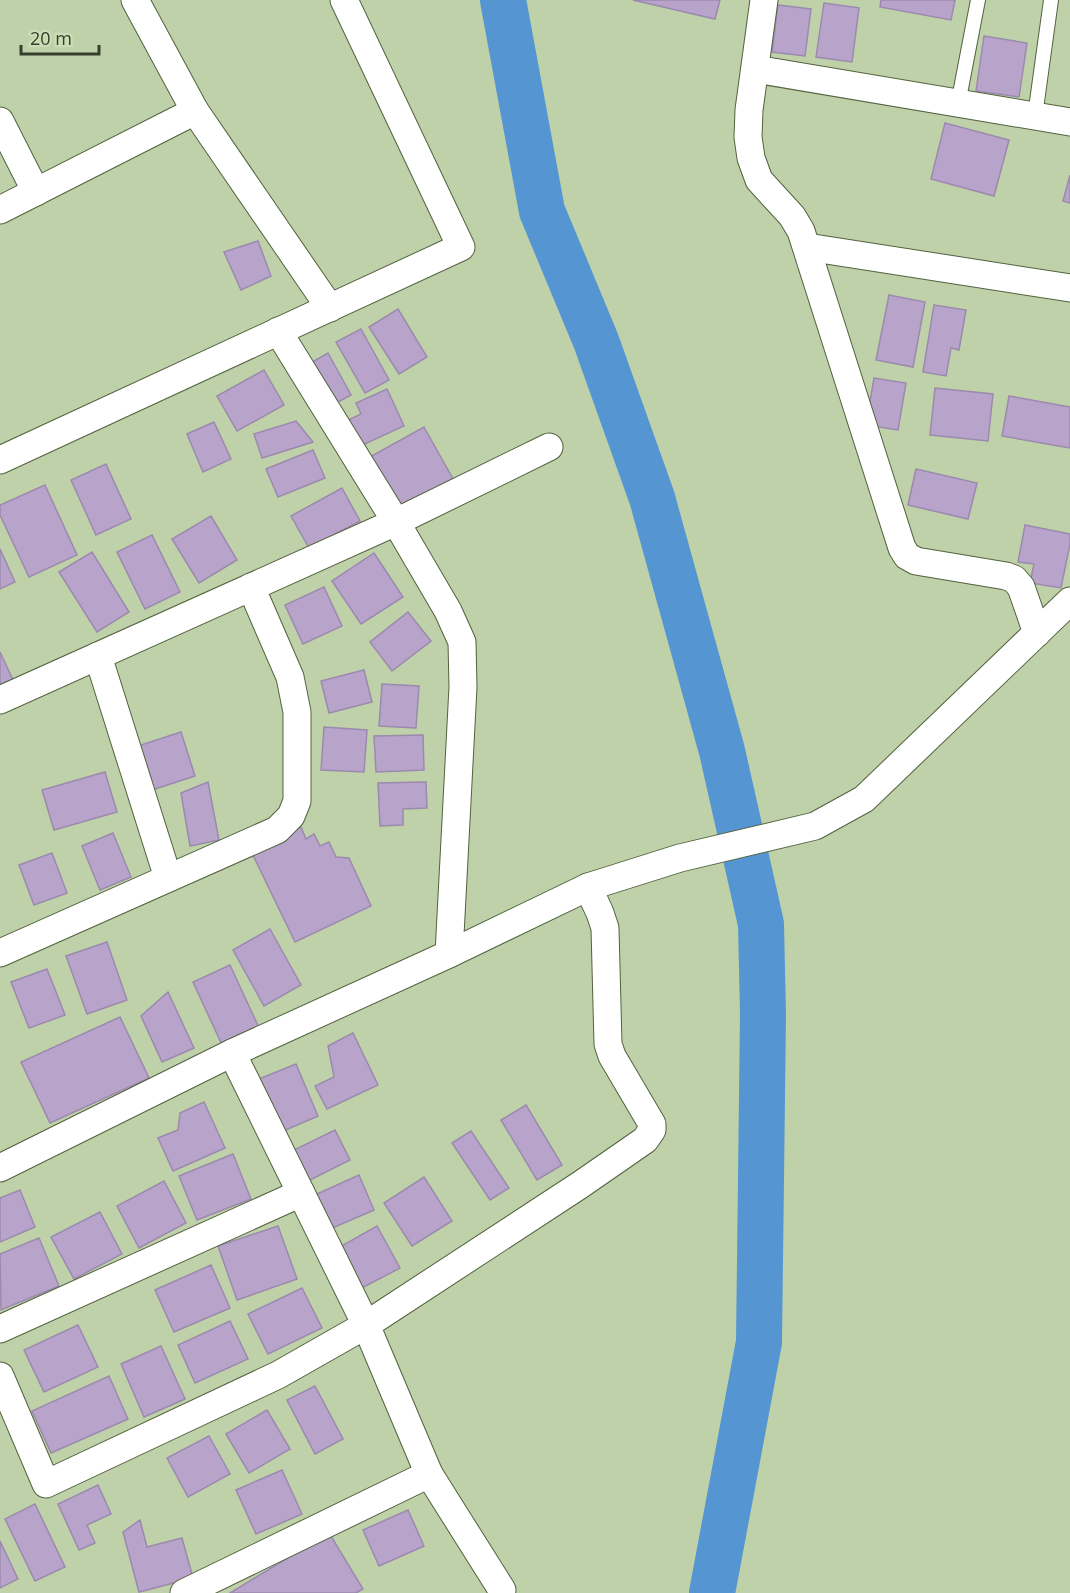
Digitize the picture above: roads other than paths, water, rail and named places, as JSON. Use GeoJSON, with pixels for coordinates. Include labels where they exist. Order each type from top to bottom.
{"type":"FeatureCollection","features":[{"type":"Feature","properties":{"kind":"street"},"geometry":{"type":"LineString","coordinates":[[135,0],[195,111],[330,308]]}},
{"type":"Feature","properties":{"kind":"street"},"geometry":{"type":"LineString","coordinates":[[0,460],[461,247],[344,0]]}},
{"type":"Feature","properties":{"kind":"street"},"geometry":{"type":"LineString","coordinates":[[764,0],[749,110],[748,137],[751,158],[759,180],[792,216],[801,231],[902,548],[907,556],[916,561],[1014,579],[1021,587],[1037,633]]}},
{"type":"Feature","properties":{"kind":"street"},"geometry":{"type":"LineString","coordinates":[[755,69],[1070,122]]}},
{"type":"Feature","properties":{"kind":"street"},"geometry":{"type":"LineString","coordinates":[[0,210],[195,111]]}},
{"type":"Feature","properties":{"kind":"street"},"geometry":{"type":"LineString","coordinates":[[0,121],[36,192]]}},
{"type":"Feature","properties":{"kind":"street"},"geometry":{"type":"LineString","coordinates":[[807,247],[1070,288]]}},
{"type":"Feature","properties":{"kind":"street"},"geometry":{"type":"LineString","coordinates":[[278,331],[396,522],[448,611],[462,642],[463,687],[449,954]]}},
{"type":"Feature","properties":{"kind":"street"},"geometry":{"type":"LineString","coordinates":[[0,700],[396,522],[549,447]]}},
{"type":"Feature","properties":{"kind":"street"},"geometry":{"type":"LineString","coordinates":[[1,948],[168,879],[277,830],[291,816],[297,801],[297,712],[290,677],[251,587]]}},
{"type":"Feature","properties":{"kind":"street"},"geometry":{"type":"LineString","coordinates":[[0,1168],[232,1053],[449,954],[588,887],[680,858],[815,826],[864,799],[1070,601]]}},
{"type":"Feature","properties":{"kind":"street"},"geometry":{"type":"LineString","coordinates":[[98,656],[168,879]]}},
{"type":"Feature","properties":{"kind":"street"},"geometry":{"type":"LineString","coordinates":[[3,1392],[46,1484],[278,1375],[366,1325],[645,1140],[652,1130],[652,1124],[612,1056],[608,1044],[605,928],[588,887]]}},
{"type":"Feature","properties":{"kind":"street"},"geometry":{"type":"LineString","coordinates":[[232,1053],[366,1325],[429,1474],[502,1590]]}},
{"type":"Feature","properties":{"kind":"street"},"geometry":{"type":"LineString","coordinates":[[0,1329],[301,1193]]}},
{"type":"Feature","properties":{"kind":"street"},"geometry":{"type":"LineString","coordinates":[[184,1593],[429,1474]]}},
{"type":"Feature","properties":{"kind":"lane"},"geometry":{"type":"LineString","coordinates":[[958,104],[978,0]]}},
{"type":"Feature","properties":{"kind":"lane"},"geometry":{"type":"LineString","coordinates":[[1035,116],[1052,6],[1051,0]]}},
{"type":"Feature","properties":{"kind":"waterway"},"geometry":{"type":"LineString","coordinates":[[503,0],[542,211],[596,341],[652,498],[722,751],[761,924],[763,1014],[759,1342],[712,1593]]}}]}
